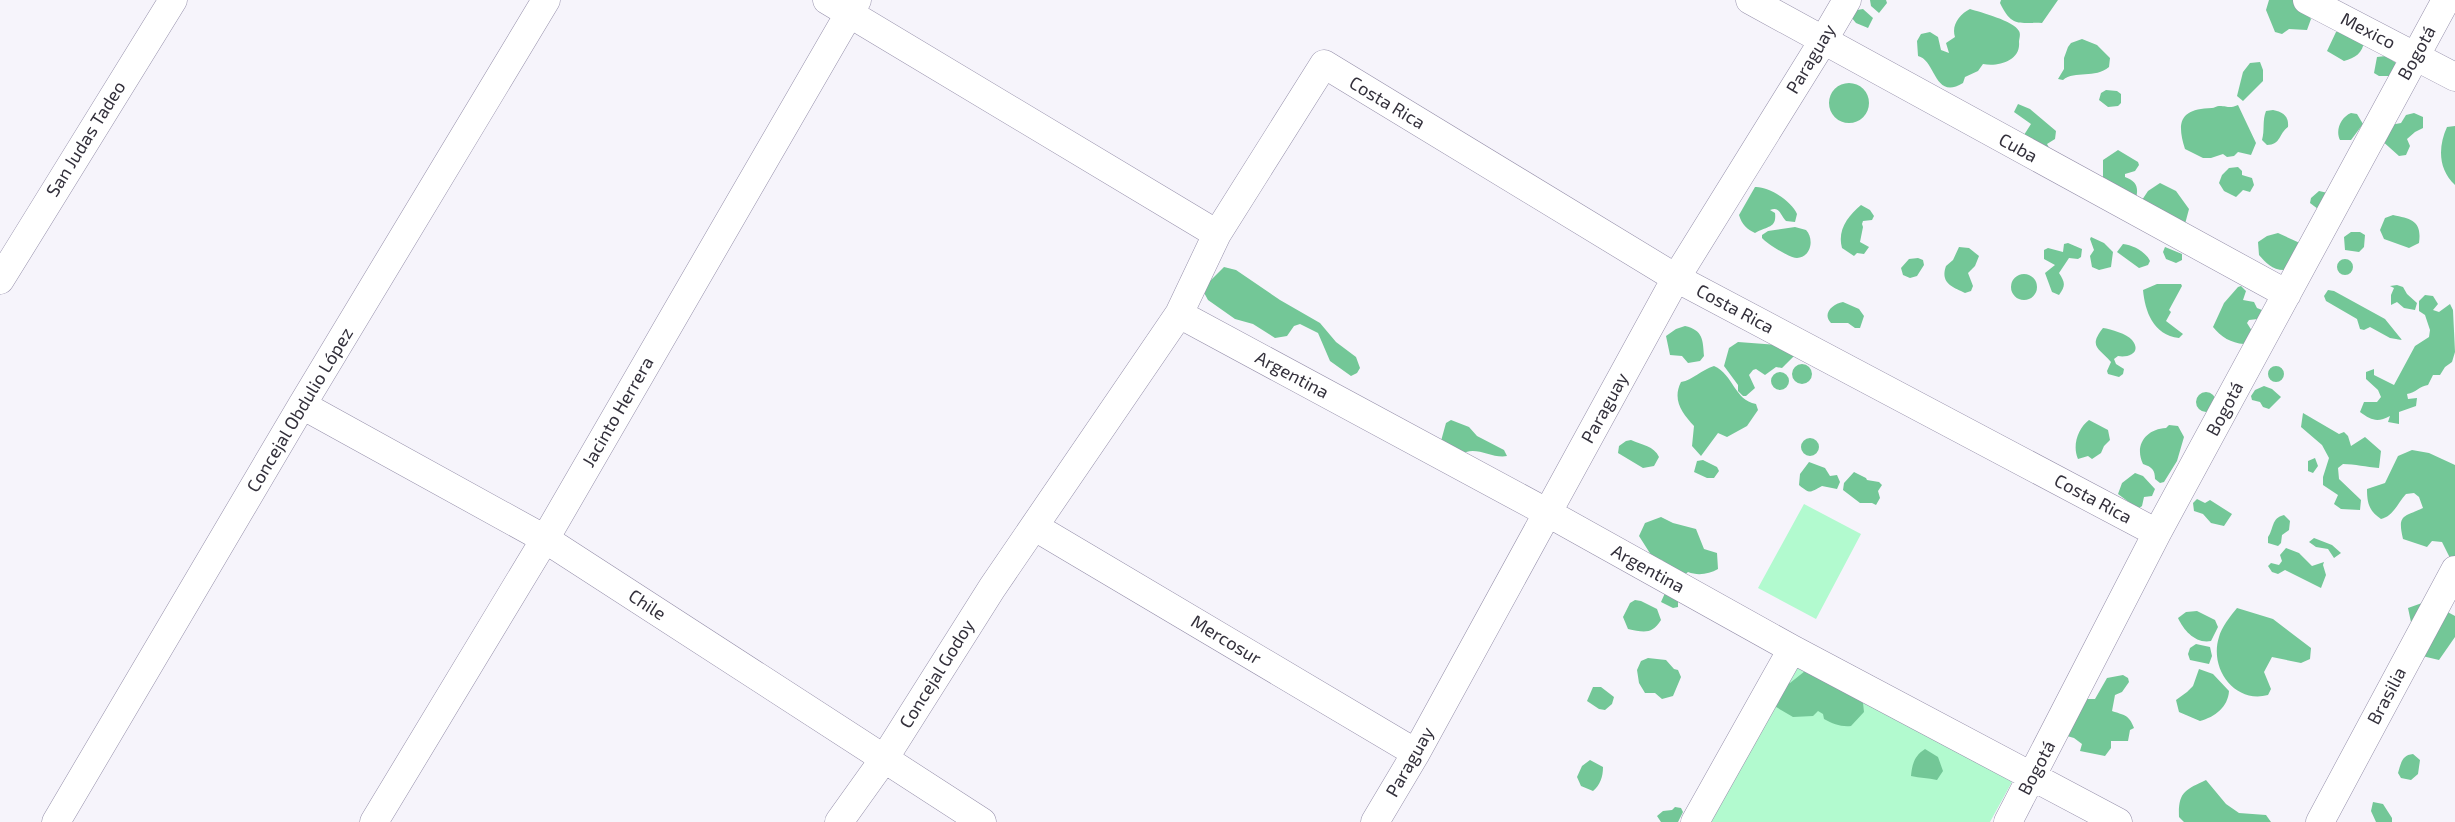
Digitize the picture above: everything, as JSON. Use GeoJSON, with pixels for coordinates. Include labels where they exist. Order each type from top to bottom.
{"type":"FeatureCollection","features":[{"type":"Feature","properties":{"kind":"street","name":"San Judas Tadeo"},"geometry":{"type":"LineString","coordinates":[[0,280],[9,241],[173,0]]}},
{"type":"Feature","properties":{"kind":"street","name":"Concejal Obdulio López"},"geometry":{"type":"LineString","coordinates":[[56,822],[302,405],[546,0]]}},
{"type":"Feature","properties":{"kind":"street","name":"Cuba"},"geometry":{"type":"LineString","coordinates":[[1750,0],[1823,42],[2287,294]]}},
{"type":"Feature","properties":{"kind":"street","name":"Paraguay"},"geometry":{"type":"LineString","coordinates":[[1375,822],[1416,753],[1676,278],[1823,42],[1847,0]]}},
{"type":"Feature","properties":{"kind":"street","name":"Mexico"},"geometry":{"type":"LineString","coordinates":[[2307,0],[2455,77]]}},
{"type":"Feature","properties":{"kind":"street","name":"Bogotá"},"geometry":{"type":"LineString","coordinates":[[2008,822],[2158,533],[2446,0]]}},
{"type":"Feature","properties":{"kind":"street"},"geometry":{"type":"LineString","coordinates":[[844,5],[1217,234]]}},
{"type":"Feature","properties":{"kind":"street","name":"Jacinto Herrera"},"geometry":{"type":"LineString","coordinates":[[374,822],[545,539],[844,5]]}},
{"type":"Feature","properties":{"kind":"street","name":"Concejal Godoy"},"geometry":{"type":"LineString","coordinates":[[839,822],[884,759],[932,680],[1179,314],[1217,234],[1324,64]]}},
{"type":"Feature","properties":{"kind":"street","name":"Costa Rica"},"geometry":{"type":"LineString","coordinates":[[1324,64],[1676,278],[2158,533]]}},
{"type":"Feature","properties":{"kind":"street","name":"Argentina"},"geometry":{"type":"LineString","coordinates":[[1179,314],[1548,513],[1792,649],[2118,822]]}},
{"type":"Feature","properties":{"kind":"street","name":"Chile"},"geometry":{"type":"LineString","coordinates":[[302,405],[545,539],[982,822]]}},
{"type":"Feature","properties":{"kind":"street","name":"Mercosur"},"geometry":{"type":"LineString","coordinates":[[1035,527],[1416,753]]}},
{"type":"Feature","properties":{"kind":"street","name":"Brasilia"},"geometry":{"type":"LineString","coordinates":[[2320,822],[2455,570]]}},
{"type":"Feature","properties":{"kind":"street"},"geometry":{"type":"LineString","coordinates":[[1695,822],[1792,649]]}},
{"type":"Feature","properties":{"kind":"green space"},"geometry":{"type":"Polygon","coordinates":[[[1870,0],[1886,0],[1887,3],[1879,13],[1871,6],[1870,0]]]}},
{"type":"Feature","properties":{"kind":"green space"},"geometry":{"type":"Polygon","coordinates":[[[2001,0],[2058,0],[2042,23],[2022,23],[2008,17],[2000,3],[2001,0]]]}},
{"type":"Feature","properties":{"kind":"green space"},"geometry":{"type":"Polygon","coordinates":[[[2269,0],[2298,0],[2311,19],[2307,30],[2289,29],[2282,34],[2275,32],[2266,10],[2269,0]]]}},
{"type":"Feature","properties":{"kind":"green space"},"geometry":{"type":"Polygon","coordinates":[[[1863,9],[1873,18],[1868,28],[1856,23],[1851,17],[1857,10],[1863,9]]]}},
{"type":"Feature","properties":{"kind":"green space"},"geometry":{"type":"Polygon","coordinates":[[[1970,9],[1996,17],[2016,27],[2020,34],[2019,49],[2007,61],[1989,65],[1983,64],[1978,71],[1965,77],[1963,83],[1953,87],[1946,87],[1936,78],[1929,64],[1918,56],[1917,41],[1921,34],[1930,32],[1938,37],[1941,50],[1949,53],[1946,43],[1955,37],[1955,24],[1970,9]]]}},
{"type":"Feature","properties":{"kind":"green space"},"geometry":{"type":"Polygon","coordinates":[[[2346,30],[2364,41],[2362,49],[2358,54],[2344,61],[2327,51],[2336,32],[2346,30]]]}},
{"type":"Feature","properties":{"kind":"green space"},"geometry":{"type":"Polygon","coordinates":[[[2082,39],[2097,45],[2110,58],[2109,67],[2098,73],[2073,75],[2063,80],[2058,79],[2064,69],[2064,58],[2068,47],[2071,43],[2082,39]]]}},
{"type":"Feature","properties":{"kind":"green space"},"geometry":{"type":"Polygon","coordinates":[[[2386,56],[2396,63],[2390,76],[2379,76],[2374,73],[2377,57],[2386,56]]]}},
{"type":"Feature","properties":{"kind":"green space"},"geometry":{"type":"Polygon","coordinates":[[[2260,62],[2263,70],[2263,81],[2243,101],[2237,96],[2243,72],[2250,63],[2260,62]]]}},
{"type":"Feature","properties":{"kind":"green space"},"geometry":{"type":"Polygon","coordinates":[[[1849,83],[1863,89],[1869,103],[1863,117],[1849,123],[1835,117],[1829,103],[1835,89],[1849,83]]]}},
{"type":"Feature","properties":{"kind":"green space"},"geometry":{"type":"Polygon","coordinates":[[[2106,90],[2117,91],[2121,94],[2121,103],[2118,106],[2108,107],[2099,100],[2101,93],[2106,90]]]}},
{"type":"Feature","properties":{"kind":"green space"},"geometry":{"type":"Polygon","coordinates":[[[2018,104],[2030,109],[2056,131],[2055,139],[2047,144],[2052,153],[2022,138],[2031,124],[2014,112],[2018,104]]]}},
{"type":"Feature","properties":{"kind":"green space"},"geometry":{"type":"Polygon","coordinates":[[[2238,105],[2256,143],[2251,155],[2238,152],[2234,156],[2227,157],[2223,154],[2211,158],[2203,158],[2185,149],[2181,124],[2187,114],[2219,106],[2230,107],[2238,105]]]}},
{"type":"Feature","properties":{"kind":"green space"},"geometry":{"type":"Polygon","coordinates":[[[2273,110],[2285,115],[2288,127],[2275,143],[2267,145],[2262,140],[2264,118],[2266,111],[2273,110]]]}},
{"type":"Feature","properties":{"kind":"green space"},"geometry":{"type":"Polygon","coordinates":[[[2351,113],[2357,114],[2363,124],[2351,140],[2340,140],[2338,132],[2340,124],[2351,113]]]}},
{"type":"Feature","properties":{"kind":"green space"},"geometry":{"type":"Polygon","coordinates":[[[2414,113],[2423,117],[2423,128],[2407,139],[2410,146],[2406,155],[2399,156],[2380,139],[2385,126],[2401,123],[2406,115],[2414,113]]]}},
{"type":"Feature","properties":{"kind":"green space"},"geometry":{"type":"Polygon","coordinates":[[[2455,126],[2455,185],[2445,172],[2441,150],[2447,127],[2455,126]]]}},
{"type":"Feature","properties":{"kind":"green space"},"geometry":{"type":"Polygon","coordinates":[[[2118,150],[2138,162],[2139,165],[2135,171],[2125,174],[2125,177],[2132,180],[2136,185],[2136,198],[2103,180],[2103,160],[2118,150]]]}},
{"type":"Feature","properties":{"kind":"green space"},"geometry":{"type":"Polygon","coordinates":[[[2238,167],[2242,171],[2242,175],[2252,178],[2254,185],[2250,192],[2243,190],[2236,197],[2224,191],[2219,183],[2222,175],[2229,168],[2238,167]]]}},
{"type":"Feature","properties":{"kind":"green space"},"geometry":{"type":"Polygon","coordinates":[[[2160,183],[2176,191],[2189,209],[2185,224],[2140,203],[2148,191],[2160,183]]]}},
{"type":"Feature","properties":{"kind":"green space"},"geometry":{"type":"Polygon","coordinates":[[[1755,187],[1766,189],[1785,199],[1797,214],[1795,222],[1786,221],[1778,210],[1773,209],[1770,210],[1775,213],[1772,225],[1755,233],[1747,228],[1739,215],[1755,187]]]}},
{"type":"Feature","properties":{"kind":"green space"},"geometry":{"type":"Polygon","coordinates":[[[2319,191],[2328,193],[2322,212],[2310,203],[2311,198],[2319,191]]]}},
{"type":"Feature","properties":{"kind":"green space"},"geometry":{"type":"Polygon","coordinates":[[[1861,205],[1870,210],[1874,216],[1872,220],[1863,221],[1862,224],[1860,242],[1869,247],[1864,254],[1857,253],[1854,256],[1842,248],[1841,235],[1848,219],[1861,205]]]}},
{"type":"Feature","properties":{"kind":"green space"},"geometry":{"type":"Polygon","coordinates":[[[2393,215],[2414,222],[2419,230],[2419,243],[2409,248],[2384,239],[2380,230],[2385,218],[2393,215]]]}},
{"type":"Feature","properties":{"kind":"green space"},"geometry":{"type":"Polygon","coordinates":[[[1795,227],[1806,230],[1809,233],[1811,242],[1809,251],[1802,257],[1789,256],[1762,238],[1762,235],[1768,231],[1795,227]]]}},
{"type":"Feature","properties":{"kind":"green space"},"geometry":{"type":"Polygon","coordinates":[[[2351,232],[2360,232],[2365,235],[2364,247],[2359,252],[2345,250],[2344,237],[2351,232]]]}},
{"type":"Feature","properties":{"kind":"green space"},"geometry":{"type":"Polygon","coordinates":[[[2278,233],[2302,244],[2286,270],[2274,268],[2267,264],[2259,255],[2258,242],[2267,236],[2278,233]]]}},
{"type":"Feature","properties":{"kind":"green space"},"geometry":{"type":"Polygon","coordinates":[[[2091,237],[2104,243],[2113,252],[2111,267],[2099,270],[2092,267],[2090,256],[2094,250],[2091,237]]]}},
{"type":"Feature","properties":{"kind":"green space"},"geometry":{"type":"Polygon","coordinates":[[[2068,243],[2082,249],[2081,257],[2078,259],[2069,258],[2059,273],[2064,284],[2059,295],[2052,292],[2045,273],[2055,265],[2044,259],[2044,250],[2048,248],[2063,252],[2064,244],[2068,243]]]}},
{"type":"Feature","properties":{"kind":"green space"},"geometry":{"type":"Polygon","coordinates":[[[2123,244],[2135,247],[2142,252],[2150,261],[2148,265],[2139,268],[2117,252],[2123,244]]]}},
{"type":"Feature","properties":{"kind":"green space"},"geometry":{"type":"Polygon","coordinates":[[[1959,247],[1969,248],[1979,256],[1975,266],[1968,273],[1973,286],[1971,291],[1965,293],[1948,284],[1945,277],[1946,266],[1953,260],[1959,247]]]}},
{"type":"Feature","properties":{"kind":"green space"},"geometry":{"type":"Polygon","coordinates":[[[2165,247],[2182,254],[2182,260],[2176,263],[2166,259],[2163,252],[2165,247]]]}},
{"type":"Feature","properties":{"kind":"green space"},"geometry":{"type":"Polygon","coordinates":[[[1918,258],[1923,260],[1924,265],[1917,276],[1910,278],[1903,275],[1901,268],[1909,259],[1918,258]]]}},
{"type":"Feature","properties":{"kind":"green space"},"geometry":{"type":"Polygon","coordinates":[[[2345,259],[2353,267],[2345,275],[2337,267],[2345,259]]]}},
{"type":"Feature","properties":{"kind":"green space"},"geometry":{"type":"Polygon","coordinates":[[[1224,267],[1236,270],[1280,300],[1320,323],[1336,342],[1356,357],[1360,368],[1357,373],[1351,376],[1330,361],[1318,333],[1300,324],[1294,326],[1287,336],[1275,338],[1253,324],[1235,319],[1208,300],[1202,289],[1224,267]]]}},
{"type":"Feature","properties":{"kind":"green space"},"geometry":{"type":"Polygon","coordinates":[[[2024,274],[2033,278],[2037,287],[2033,296],[2024,300],[2015,296],[2011,287],[2015,278],[2024,274]]]}},
{"type":"Feature","properties":{"kind":"green space"},"geometry":{"type":"Polygon","coordinates":[[[2157,284],[2181,284],[2182,286],[2169,310],[2171,312],[2166,321],[2183,334],[2179,338],[2163,332],[2148,314],[2143,290],[2157,284]]]}},
{"type":"Feature","properties":{"kind":"green space"},"geometry":{"type":"Polygon","coordinates":[[[2397,285],[2403,287],[2407,294],[2417,303],[2415,310],[2404,308],[2397,302],[2391,305],[2391,295],[2394,288],[2390,286],[2397,285]]]}},
{"type":"Feature","properties":{"kind":"green space"},"geometry":{"type":"Polygon","coordinates":[[[2241,286],[2246,291],[2243,300],[2254,302],[2257,308],[2262,310],[2258,319],[2249,320],[2247,323],[2252,331],[2244,344],[2227,339],[2213,327],[2224,303],[2241,286]]]}},
{"type":"Feature","properties":{"kind":"green space"},"geometry":{"type":"Polygon","coordinates":[[[2328,290],[2334,291],[2385,319],[2402,340],[2390,338],[2370,327],[2364,330],[2360,329],[2357,319],[2326,301],[2324,296],[2328,290]]]}},
{"type":"Feature","properties":{"kind":"green space"},"geometry":{"type":"Polygon","coordinates":[[[2425,295],[2433,296],[2438,304],[2433,310],[2439,312],[2450,304],[2453,310],[2455,352],[2452,362],[2445,367],[2440,375],[2433,375],[2428,385],[2407,394],[2408,399],[2417,398],[2416,406],[2399,412],[2399,424],[2388,422],[2390,416],[2378,420],[2371,419],[2360,412],[2364,402],[2377,402],[2381,397],[2378,390],[2366,379],[2366,372],[2374,369],[2374,375],[2394,385],[2415,346],[2429,337],[2430,330],[2425,315],[2419,311],[2419,301],[2425,295]]]}},
{"type":"Feature","properties":{"kind":"green space"},"geometry":{"type":"Polygon","coordinates":[[[1843,302],[1859,309],[1864,316],[1860,328],[1855,328],[1848,323],[1831,323],[1828,320],[1829,310],[1843,302]]]}},
{"type":"Feature","properties":{"kind":"green space"},"geometry":{"type":"Polygon","coordinates":[[[1685,326],[1695,330],[1701,336],[1704,356],[1700,361],[1688,363],[1682,356],[1670,355],[1666,336],[1676,329],[1685,326]]]}},
{"type":"Feature","properties":{"kind":"green space"},"geometry":{"type":"Polygon","coordinates":[[[2103,328],[2126,336],[2135,344],[2136,348],[2133,353],[2126,356],[2118,356],[2114,359],[2116,364],[2124,369],[2123,374],[2119,377],[2108,374],[2107,371],[2111,362],[2097,347],[2096,339],[2103,328]]]}},
{"type":"Feature","properties":{"kind":"green space"},"geometry":{"type":"Polygon","coordinates":[[[1738,342],[1778,345],[1794,356],[1782,368],[1776,367],[1765,375],[1756,369],[1753,370],[1749,375],[1755,388],[1746,396],[1743,396],[1738,391],[1738,385],[1724,366],[1729,348],[1738,342]]]}},
{"type":"Feature","properties":{"kind":"green space"},"geometry":{"type":"Polygon","coordinates":[[[1802,364],[1809,367],[1812,374],[1809,381],[1802,384],[1795,381],[1792,374],[1795,367],[1802,364]]]}},
{"type":"Feature","properties":{"kind":"green space"},"geometry":{"type":"Polygon","coordinates":[[[1714,366],[1726,375],[1743,398],[1756,404],[1758,410],[1747,426],[1727,437],[1718,433],[1701,456],[1692,446],[1694,426],[1682,411],[1678,400],[1678,389],[1681,382],[1714,366]]]}},
{"type":"Feature","properties":{"kind":"green space"},"geometry":{"type":"Polygon","coordinates":[[[2273,366],[2279,366],[2284,371],[2282,380],[2273,382],[2268,377],[2268,371],[2273,366]]]}},
{"type":"Feature","properties":{"kind":"green space"},"geometry":{"type":"Polygon","coordinates":[[[1780,372],[1786,375],[1789,381],[1786,387],[1780,390],[1774,387],[1771,381],[1774,375],[1780,372]]]}},
{"type":"Feature","properties":{"kind":"green space"},"geometry":{"type":"Polygon","coordinates":[[[2264,386],[2272,389],[2281,397],[2269,409],[2263,407],[2260,402],[2252,400],[2251,396],[2255,390],[2264,386]]]}},
{"type":"Feature","properties":{"kind":"green space"},"geometry":{"type":"Polygon","coordinates":[[[2206,392],[2213,395],[2216,402],[2213,409],[2206,412],[2199,409],[2196,402],[2199,395],[2206,392]]]}},
{"type":"Feature","properties":{"kind":"green space"},"geometry":{"type":"Polygon","coordinates":[[[2303,413],[2339,434],[2344,432],[2348,436],[2351,446],[2365,437],[2381,451],[2379,468],[2343,464],[2338,468],[2339,479],[2361,500],[2360,510],[2341,509],[2334,504],[2338,495],[2323,485],[2323,477],[2329,458],[2322,445],[2301,427],[2303,413]]]}},
{"type":"Feature","properties":{"kind":"green space"},"geometry":{"type":"Polygon","coordinates":[[[1451,420],[1469,427],[1477,436],[1504,450],[1507,456],[1495,456],[1477,451],[1466,452],[1460,455],[1441,441],[1446,423],[1451,420]]]}},
{"type":"Feature","properties":{"kind":"green space"},"geometry":{"type":"Polygon","coordinates":[[[2089,420],[2108,430],[2110,440],[2104,446],[2101,453],[2092,459],[2088,456],[2078,459],[2076,454],[2077,438],[2085,423],[2089,420]]]}},
{"type":"Feature","properties":{"kind":"green space"},"geometry":{"type":"Polygon","coordinates":[[[2169,425],[2178,426],[2184,437],[2177,461],[2164,482],[2160,483],[2155,479],[2152,469],[2143,464],[2140,451],[2144,439],[2148,435],[2169,425]]]}},
{"type":"Feature","properties":{"kind":"green space"},"geometry":{"type":"Polygon","coordinates":[[[1806,438],[1814,438],[1819,443],[1817,454],[1806,456],[1801,451],[1801,443],[1806,438]]]}},
{"type":"Feature","properties":{"kind":"green space"},"geometry":{"type":"Polygon","coordinates":[[[1631,440],[1647,446],[1657,453],[1659,457],[1654,466],[1643,468],[1618,453],[1619,446],[1631,440]]]}},
{"type":"Feature","properties":{"kind":"green space"},"geometry":{"type":"Polygon","coordinates":[[[2412,450],[2429,453],[2455,465],[2455,568],[2442,542],[2432,541],[2427,547],[2403,539],[2401,531],[2402,521],[2407,515],[2423,508],[2419,497],[2414,493],[2406,494],[2393,512],[2381,519],[2374,513],[2367,498],[2367,489],[2385,483],[2398,456],[2412,450]]]}},
{"type":"Feature","properties":{"kind":"green space"},"geometry":{"type":"Polygon","coordinates":[[[2315,458],[2318,466],[2313,473],[2308,471],[2308,461],[2315,458]]]}},
{"type":"Feature","properties":{"kind":"green space"},"geometry":{"type":"Polygon","coordinates":[[[1703,460],[1717,467],[1719,471],[1714,478],[1707,478],[1694,472],[1697,461],[1703,460]]]}},
{"type":"Feature","properties":{"kind":"green space"},"geometry":{"type":"Polygon","coordinates":[[[1809,462],[1825,468],[1830,476],[1837,475],[1840,482],[1837,489],[1822,486],[1813,491],[1808,491],[1799,485],[1800,474],[1809,462]]]}},
{"type":"Feature","properties":{"kind":"green space"},"geometry":{"type":"Polygon","coordinates":[[[1854,472],[1867,480],[1879,482],[1882,485],[1878,491],[1880,498],[1876,505],[1860,503],[1843,490],[1844,483],[1854,472]]]}},
{"type":"Feature","properties":{"kind":"green space"},"geometry":{"type":"Polygon","coordinates":[[[2135,473],[2143,476],[2155,489],[2152,496],[2144,497],[2142,506],[2138,509],[2118,494],[2122,483],[2135,473]]]}},
{"type":"Feature","properties":{"kind":"green space"},"geometry":{"type":"Polygon","coordinates":[[[2197,499],[2205,503],[2210,500],[2232,514],[2224,526],[2211,523],[2203,514],[2194,511],[2193,503],[2197,499]]]}},
{"type":"Feature","properties":{"kind":"green space"},"geometry":{"type":"Polygon","coordinates":[[[1804,504],[1861,534],[1816,619],[1758,588],[1804,504]]]}},
{"type":"Feature","properties":{"kind":"green space"},"geometry":{"type":"Polygon","coordinates":[[[2284,515],[2290,521],[2289,530],[2282,535],[2281,543],[2278,546],[2268,543],[2268,537],[2275,521],[2284,515]]]}},
{"type":"Feature","properties":{"kind":"green space"},"geometry":{"type":"Polygon","coordinates":[[[1661,517],[1673,523],[1696,529],[1704,549],[1717,553],[1718,569],[1703,574],[1688,572],[1682,577],[1662,560],[1653,558],[1639,536],[1645,523],[1661,517]]]}},
{"type":"Feature","properties":{"kind":"green space"},"geometry":{"type":"Polygon","coordinates":[[[2314,538],[2332,545],[2341,553],[2334,558],[2328,549],[2316,547],[2309,542],[2314,538]]]}},
{"type":"Feature","properties":{"kind":"green space"},"geometry":{"type":"Polygon","coordinates":[[[2286,548],[2299,553],[2312,566],[2324,562],[2326,575],[2321,588],[2285,570],[2278,574],[2272,572],[2268,566],[2271,563],[2279,565],[2282,561],[2280,555],[2286,548]]]}},
{"type":"Feature","properties":{"kind":"green space"},"geometry":{"type":"Polygon","coordinates":[[[1665,593],[1678,598],[1678,607],[1673,608],[1661,602],[1665,593]]]}},
{"type":"Feature","properties":{"kind":"green space"},"geometry":{"type":"Polygon","coordinates":[[[1635,600],[1657,609],[1661,620],[1651,630],[1628,629],[1623,617],[1630,603],[1635,600]]]}},
{"type":"Feature","properties":{"kind":"green space"},"geometry":{"type":"Polygon","coordinates":[[[2422,603],[2442,609],[2455,616],[2455,637],[2439,660],[2418,655],[2408,608],[2422,603]]]}},
{"type":"Feature","properties":{"kind":"green space"},"geometry":{"type":"Polygon","coordinates":[[[2237,608],[2273,619],[2311,648],[2310,659],[2301,663],[2272,657],[2264,672],[2271,689],[2268,695],[2256,696],[2245,694],[2235,689],[2221,671],[2217,649],[2220,633],[2237,608]]]}},
{"type":"Feature","properties":{"kind":"green space"},"geometry":{"type":"Polygon","coordinates":[[[2197,611],[2215,620],[2218,627],[2211,641],[2200,640],[2191,636],[2178,618],[2186,612],[2197,611]]]}},
{"type":"Feature","properties":{"kind":"green space"},"geometry":{"type":"Polygon","coordinates":[[[2196,644],[2210,647],[2212,656],[2209,664],[2190,660],[2188,654],[2190,648],[2196,644]]]}},
{"type":"Feature","properties":{"kind":"green space"},"geometry":{"type":"Polygon","coordinates":[[[1648,658],[1666,660],[1674,669],[1678,670],[1681,677],[1673,696],[1662,699],[1655,693],[1645,693],[1639,683],[1637,670],[1641,661],[1648,658]]]}},
{"type":"Feature","properties":{"kind":"green space"},"geometry":{"type":"Polygon","coordinates":[[[1795,660],[2013,780],[1990,822],[1706,822],[1795,660]]]}},
{"type":"Feature","properties":{"kind":"green space"},"geometry":{"type":"Polygon","coordinates":[[[2199,669],[2213,674],[2229,691],[2226,702],[2220,711],[2200,721],[2179,712],[2176,700],[2193,686],[2199,669]]]}},
{"type":"Feature","properties":{"kind":"green space"},"geometry":{"type":"Polygon","coordinates":[[[1805,671],[1858,695],[1863,703],[1864,712],[1851,726],[1844,726],[1824,719],[1823,714],[1818,711],[1813,716],[1793,717],[1771,704],[1779,686],[1790,683],[1805,671]]]}},
{"type":"Feature","properties":{"kind":"green space"},"geometry":{"type":"Polygon","coordinates":[[[2123,675],[2128,678],[2129,682],[2122,692],[2115,695],[2112,711],[2125,716],[2132,723],[2134,728],[2130,730],[2128,741],[2111,741],[2111,748],[2105,756],[2080,751],[2082,744],[2074,738],[2067,736],[2086,699],[2095,699],[2107,678],[2123,675]]]}},
{"type":"Feature","properties":{"kind":"green space"},"geometry":{"type":"Polygon","coordinates":[[[1593,687],[1601,687],[1614,697],[1612,704],[1605,710],[1599,709],[1587,701],[1593,687]]]}},
{"type":"Feature","properties":{"kind":"green space"},"geometry":{"type":"Polygon","coordinates":[[[1925,749],[1938,757],[1943,771],[1937,780],[1911,776],[1914,761],[1925,749]]]}},
{"type":"Feature","properties":{"kind":"green space"},"geometry":{"type":"Polygon","coordinates":[[[2413,754],[2420,760],[2418,774],[2411,780],[2401,778],[2398,773],[2402,760],[2406,756],[2413,754]]]}},
{"type":"Feature","properties":{"kind":"green space"},"geometry":{"type":"Polygon","coordinates":[[[1590,760],[1603,767],[1601,780],[1593,791],[1581,786],[1577,777],[1582,766],[1590,760]]]}},
{"type":"Feature","properties":{"kind":"green space"},"geometry":{"type":"Polygon","coordinates":[[[2206,780],[2226,804],[2239,813],[2266,815],[2271,822],[2184,822],[2179,817],[2179,809],[2184,793],[2206,780]]]}},
{"type":"Feature","properties":{"kind":"green space"},"geometry":{"type":"Polygon","coordinates":[[[2373,802],[2383,804],[2392,818],[2392,822],[2376,822],[2371,811],[2373,802]]]}},
{"type":"Feature","properties":{"kind":"green space"},"geometry":{"type":"Polygon","coordinates":[[[1675,807],[1681,808],[1683,812],[1678,822],[1661,822],[1657,816],[1663,811],[1672,810],[1675,807]]]}}]}
